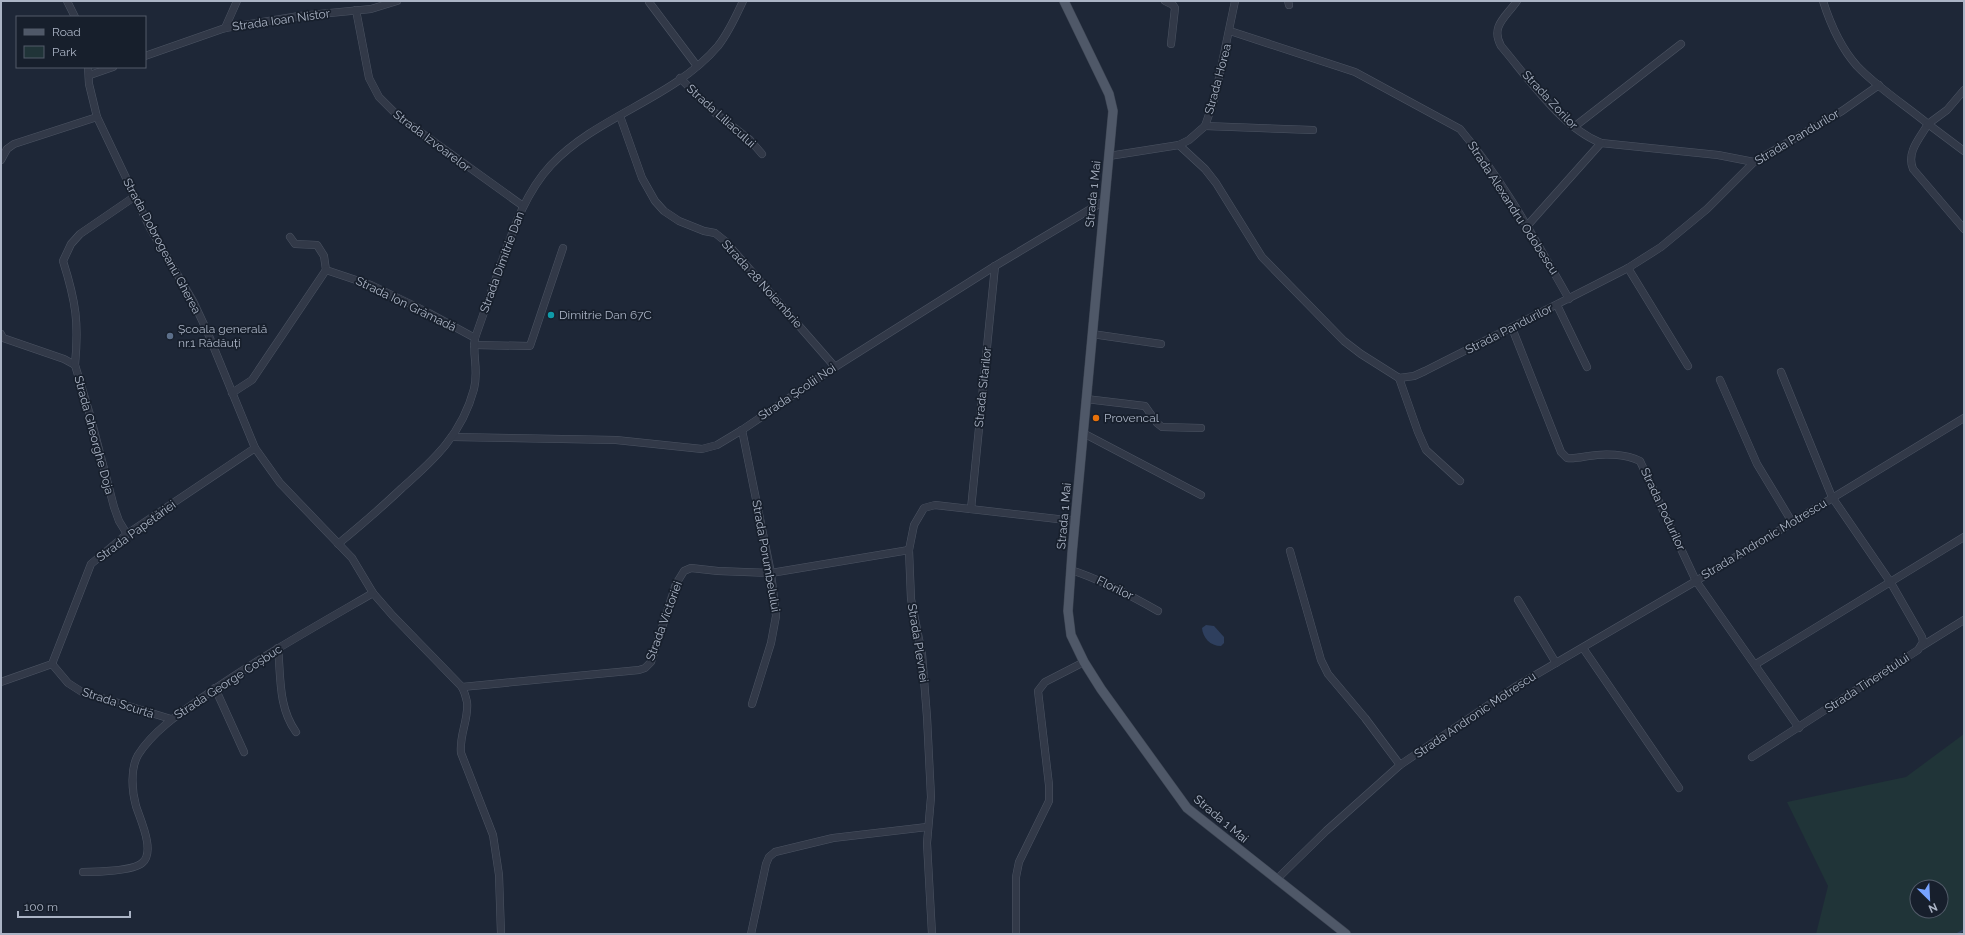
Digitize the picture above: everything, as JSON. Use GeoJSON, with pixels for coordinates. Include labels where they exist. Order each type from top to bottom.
{"type":"FeatureCollection","features":[{"type":"Feature","properties":{"kind":"main road","name":"Strada 1 Mai"},"geometry":{"type":"LineString","coordinates":[[1065,1],[1112,102],[1113,111],[1075,520],[1068,611],[1071,635],[1084,662],[1187,808],[1346,934]]}},
{"type":"Feature","properties":{"kind":"street"},"geometry":{"type":"LineString","coordinates":[[67,1],[74,16]]}},
{"type":"Feature","properties":{"kind":"street"},"geometry":{"type":"LineString","coordinates":[[225,28],[237,1]]}},
{"type":"Feature","properties":{"kind":"street","name":"Strada Ioan Nistor"},"geometry":{"type":"LineString","coordinates":[[146,56],[225,28],[255,22],[371,9],[397,1]]}},
{"type":"Feature","properties":{"kind":"street","name":"Strada Dimitrie Dan"},"geometry":{"type":"LineString","coordinates":[[338,544],[369,519],[436,458],[462,422],[474,390],[477,367],[474,342],[511,235],[523,206],[541,176],[582,139],[697,66],[710,54],[725,36],[743,1]]}},
{"type":"Feature","properties":{"kind":"street"},"geometry":{"type":"LineString","coordinates":[[1165,1],[1173,5],[1175,8],[1171,44]]}},
{"type":"Feature","properties":{"kind":"street","name":"Strada Horea"},"geometry":{"type":"LineString","coordinates":[[1109,156],[1179,145],[1189,140],[1205,126],[1215,97],[1230,31],[1235,1]]}},
{"type":"Feature","properties":{"kind":"street","name":"Strada Zorilor"},"geometry":{"type":"LineString","coordinates":[[1517,1],[1498,25],[1496,33],[1497,39],[1501,46],[1550,103],[1574,127],[1587,137],[1601,143],[1718,155],[1754,162]]}},
{"type":"Feature","properties":{"kind":"street"},"geometry":{"type":"LineString","coordinates":[[1822,1],[1845,49],[1857,65],[1879,85],[1964,151]]}},
{"type":"Feature","properties":{"kind":"street"},"geometry":{"type":"LineString","coordinates":[[649,2],[697,66]]}},
{"type":"Feature","properties":{"kind":"street","name":"Strada Izvoarelor"},"geometry":{"type":"LineString","coordinates":[[356,10],[369,78],[384,102],[398,116],[523,206]]}},
{"type":"Feature","properties":{"kind":"street","name":"Strada Alexandru Odobescu"},"geometry":{"type":"LineString","coordinates":[[1230,31],[1355,72],[1460,129],[1471,142],[1527,226],[1569,299]]}},
{"type":"Feature","properties":{"kind":"street"},"geometry":{"type":"LineString","coordinates":[[1574,127],[1681,44]]}},
{"type":"Feature","properties":{"kind":"street","name":"Strada Dobrogeanu Gherea"},"geometry":{"type":"LineString","coordinates":[[88,68],[90,76],[89,84],[97,117],[150,228],[193,301],[255,448],[280,483],[352,558],[373,593],[393,616],[462,686],[467,701],[467,713],[460,743],[461,752],[493,835],[498,875],[501,934]]}},
{"type":"Feature","properties":{"kind":"street"},"geometry":{"type":"LineString","coordinates":[[90,76],[109,68]]}},
{"type":"Feature","properties":{"kind":"street","name":"Strada Liliacului"},"geometry":{"type":"LineString","coordinates":[[680,78],[715,113],[750,140],[762,154]]}},
{"type":"Feature","properties":{"kind":"street","name":"Strada Pandurilor"},"geometry":{"type":"LineString","coordinates":[[1399,378],[1414,376],[1512,328],[1628,268],[1661,247],[1681,231],[1707,209],[1754,162],[1842,111],[1879,85]]}},
{"type":"Feature","properties":{"kind":"street"},"geometry":{"type":"LineString","coordinates":[[1964,90],[1947,110],[1928,124],[1910,156],[1910,162],[1913,169],[1964,229]]}},
{"type":"Feature","properties":{"kind":"street","name":"Strada 28 Noiembrie"},"geometry":{"type":"LineString","coordinates":[[620,116],[642,178],[655,201],[679,221],[704,231],[715,233],[725,241],[835,367]]}},
{"type":"Feature","properties":{"kind":"street"},"geometry":{"type":"LineString","coordinates":[[1,160],[8,149],[14,144],[97,117]]}},
{"type":"Feature","properties":{"kind":"street"},"geometry":{"type":"LineString","coordinates":[[1205,126],[1313,130]]}},
{"type":"Feature","properties":{"kind":"street"},"geometry":{"type":"LineString","coordinates":[[1527,226],[1601,143]]}},
{"type":"Feature","properties":{"kind":"street"},"geometry":{"type":"LineString","coordinates":[[1179,145],[1205,169],[1216,183],[1258,250],[1282,278],[1344,341],[1361,354],[1399,378],[1426,450],[1460,481]]}},
{"type":"Feature","properties":{"kind":"street"},"geometry":{"type":"LineString","coordinates":[[75,365],[78,321],[76,307],[63,261],[71,244],[80,234],[134,196]]}},
{"type":"Feature","properties":{"kind":"street","name":"Strada Școlii Noi"},"geometry":{"type":"LineString","coordinates":[[452,437],[616,440],[702,449],[717,445],[742,430],[835,367],[995,266],[1104,201]]}},
{"type":"Feature","properties":{"kind":"street"},"geometry":{"type":"LineString","coordinates":[[232,393],[243,387],[256,376],[326,270],[324,256],[317,245],[295,244],[290,237]]}},
{"type":"Feature","properties":{"kind":"street"},"geometry":{"type":"LineString","coordinates":[[474,342],[530,346],[563,248]]}},
{"type":"Feature","properties":{"kind":"street","name":"Strada Sitarilor"},"geometry":{"type":"LineString","coordinates":[[971,508],[995,266]]}},
{"type":"Feature","properties":{"kind":"street"},"geometry":{"type":"LineString","coordinates":[[1628,268],[1688,366]]}},
{"type":"Feature","properties":{"kind":"street","name":"Strada Ion Grămadă"},"geometry":{"type":"LineString","coordinates":[[326,270],[371,285],[429,313],[474,342]]}},
{"type":"Feature","properties":{"kind":"street"},"geometry":{"type":"LineString","coordinates":[[1557,305],[1587,367]]}},
{"type":"Feature","properties":{"kind":"street","name":"Strada Podurilor"},"geometry":{"type":"LineString","coordinates":[[1512,328],[1561,452],[1567,458],[1591,455],[1618,456],[1634,458],[1640,461],[1696,580]]}},
{"type":"Feature","properties":{"kind":"street"},"geometry":{"type":"LineString","coordinates":[[1092,334],[1161,344]]}},
{"type":"Feature","properties":{"kind":"street","name":"Strada Gheorghe Doja"},"geometry":{"type":"LineString","coordinates":[[2,339],[64,359],[75,365],[90,415],[114,507],[127,534]]}},
{"type":"Feature","properties":{"kind":"street"},"geometry":{"type":"LineString","coordinates":[[1781,372],[1832,497]]}},
{"type":"Feature","properties":{"kind":"street"},"geometry":{"type":"LineString","coordinates":[[1720,380],[1757,464],[1792,522]]}},
{"type":"Feature","properties":{"kind":"street"},"geometry":{"type":"LineString","coordinates":[[1086,400],[1145,406],[1157,423],[1162,426],[1201,428]]}},
{"type":"Feature","properties":{"kind":"street","name":"Strada Andronic Motrescu"},"geometry":{"type":"LineString","coordinates":[[1276,880],[1326,831],[1400,765],[1515,687],[1583,648],[1964,418]]}},
{"type":"Feature","properties":{"kind":"street","name":"Strada Porumbelului"},"geometry":{"type":"LineString","coordinates":[[742,430],[771,573],[776,616],[772,643],[752,704]]}},
{"type":"Feature","properties":{"kind":"street"},"geometry":{"type":"LineString","coordinates":[[1083,433],[1201,495]]}},
{"type":"Feature","properties":{"kind":"street","name":"Strada Papetăriei"},"geometry":{"type":"LineString","coordinates":[[52,664],[87,571],[98,557],[127,534],[255,448]]}},
{"type":"Feature","properties":{"kind":"street","name":"Strada Andronic Motrescu"},"geometry":{"type":"LineString","coordinates":[[1832,497],[1891,583]]}},
{"type":"Feature","properties":{"kind":"street","name":"Strada Plevnei"},"geometry":{"type":"LineString","coordinates":[[932,934],[927,827],[931,797],[927,718],[922,654],[911,599],[910,550],[914,525],[924,508],[935,505],[1075,520]]}},
{"type":"Feature","properties":{"kind":"street"},"geometry":{"type":"LineString","coordinates":[[1756,664],[1891,583],[1964,537]]}},
{"type":"Feature","properties":{"kind":"street","name":"Strada Victoriei"},"geometry":{"type":"LineString","coordinates":[[462,686],[639,670],[651,662],[676,584],[684,571],[691,568],[718,571],[771,573],[910,550]]}},
{"type":"Feature","properties":{"kind":"street"},"geometry":{"type":"LineString","coordinates":[[1290,551],[1321,660],[1328,674],[1365,718],[1400,765]]}},
{"type":"Feature","properties":{"kind":"street","name":"Florilor"},"geometry":{"type":"LineString","coordinates":[[1071,570],[1092,576],[1128,593],[1158,610]]}},
{"type":"Feature","properties":{"kind":"street","name":"Strada Andronic Motrescu"},"geometry":{"type":"LineString","coordinates":[[1696,580],[1756,664],[1799,728]]}},
{"type":"Feature","properties":{"kind":"street","name":"Strada Tineretului"},"geometry":{"type":"LineString","coordinates":[[1752,757],[1799,728],[1922,646],[1922,637],[1891,583]]}},
{"type":"Feature","properties":{"kind":"street","name":"Strada George Coșbuc"},"geometry":{"type":"LineString","coordinates":[[83,872],[107,872],[140,865],[146,860],[148,845],[136,805],[133,777],[134,763],[142,749],[171,719],[215,688],[278,648],[373,593]]}},
{"type":"Feature","properties":{"kind":"street"},"geometry":{"type":"LineString","coordinates":[[1518,600],[1556,663]]}},
{"type":"Feature","properties":{"kind":"street"},"geometry":{"type":"LineString","coordinates":[[1922,646],[1964,620]]}},
{"type":"Feature","properties":{"kind":"street"},"geometry":{"type":"LineString","coordinates":[[278,648],[283,704],[289,722],[296,732]]}},
{"type":"Feature","properties":{"kind":"street"},"geometry":{"type":"LineString","coordinates":[[1583,648],[1679,788]]}},
{"type":"Feature","properties":{"kind":"street"},"geometry":{"type":"LineString","coordinates":[[1016,934],[1016,877],[1019,862],[1049,801],[1049,785],[1038,691],[1045,682],[1084,662]]}},
{"type":"Feature","properties":{"kind":"street"},"geometry":{"type":"LineString","coordinates":[[1,682],[52,664]]}},
{"type":"Feature","properties":{"kind":"street","name":"Strada Scurtă"},"geometry":{"type":"LineString","coordinates":[[52,664],[68,683],[82,692],[171,719]]}},
{"type":"Feature","properties":{"kind":"street"},"geometry":{"type":"LineString","coordinates":[[215,688],[244,752]]}},
{"type":"Feature","properties":{"kind":"street"},"geometry":{"type":"LineString","coordinates":[[752,934],[766,864],[769,857],[775,852],[833,838],[927,827]]}},
{"type":"Feature","properties":{"kind":"green space"},"geometry":{"type":"Polygon","coordinates":[[[1964,734],[1964,934],[1816,934],[1828,886],[1787,802],[1906,777],[1964,734]]]}},
{"type":"Feature","properties":{"kind":"water"},"geometry":{"type":"Polygon","coordinates":[[[1206,625],[1214,626],[1224,637],[1224,643],[1221,646],[1214,645],[1208,641],[1202,628],[1206,625]]]}},
{"type":"Feature","properties":{"kind":"waterway"},"geometry":{"type":"LineString","coordinates":[[1957,934],[1964,930]]}},
{"type":"Feature","properties":{"kind":"place","name":"Dimitrie Dan 67C"},"geometry":{"type":"Point","coordinates":[551,315]}},
{"type":"Feature","properties":{"kind":"place","name":"Școala generală nr.1 Rădăuți"},"geometry":{"type":"Point","coordinates":[170,336]}},
{"type":"Feature","properties":{"kind":"place","name":"Provencal"},"geometry":{"type":"Point","coordinates":[1096,418]}}]}
